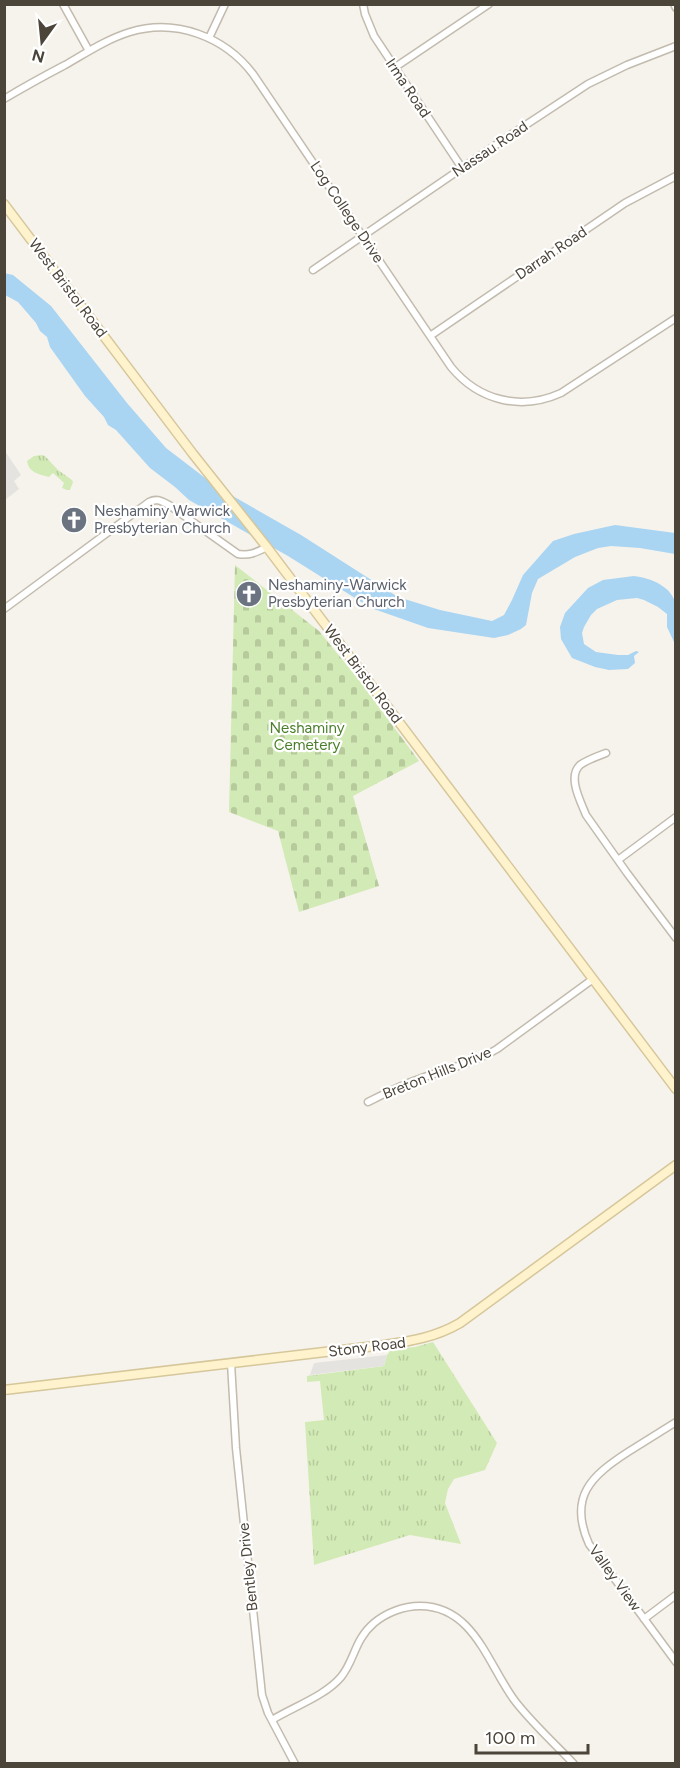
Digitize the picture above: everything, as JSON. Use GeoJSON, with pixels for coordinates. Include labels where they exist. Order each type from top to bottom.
{"type":"FeatureCollection","features":[{"type":"Feature","properties":{"kind":"main road","name":"West Bristol Road"},"geometry":{"type":"LineString","coordinates":[[4,204],[193,454],[267,546],[675,1089]]}},
{"type":"Feature","properties":{"kind":"main road","name":"Stony Road"},"geometry":{"type":"LineString","coordinates":[[4,1390],[408,1342],[442,1333],[460,1323],[675,1165]]}},
{"type":"Feature","properties":{"kind":"street"},"geometry":{"type":"LineString","coordinates":[[63,4],[89,51]]}},
{"type":"Feature","properties":{"kind":"street"},"geometry":{"type":"LineString","coordinates":[[209,38],[225,4]]}},
{"type":"Feature","properties":{"kind":"street","name":"Irma Road"},"geometry":{"type":"LineString","coordinates":[[363,4],[374,36],[462,168]]}},
{"type":"Feature","properties":{"kind":"street"},"geometry":{"type":"LineString","coordinates":[[394,68],[489,4]]}},
{"type":"Feature","properties":{"kind":"street","name":"Log College Drive"},"geometry":{"type":"LineString","coordinates":[[4,99],[118,36],[145,28],[187,30],[209,38],[226,48],[249,68],[455,372],[473,388],[499,400],[520,403],[551,398],[675,318]]}},
{"type":"Feature","properties":{"kind":"street","name":"Nassau Road"},"geometry":{"type":"LineString","coordinates":[[313,270],[588,84],[627,65],[675,46]]}},
{"type":"Feature","properties":{"kind":"street","name":"Darrah Road"},"geometry":{"type":"LineString","coordinates":[[430,336],[625,203],[675,176]]}},
{"type":"Feature","properties":{"kind":"street"},"geometry":{"type":"LineString","coordinates":[[4,609],[155,499],[169,505],[238,554],[253,554],[267,546]]}},
{"type":"Feature","properties":{"kind":"street"},"geometry":{"type":"LineString","coordinates":[[606,753],[580,765],[574,775],[574,782],[586,815],[675,938]]}},
{"type":"Feature","properties":{"kind":"street"},"geometry":{"type":"LineString","coordinates":[[618,860],[675,817]]}},
{"type":"Feature","properties":{"kind":"street","name":"Breton Hills Drive"},"geometry":{"type":"LineString","coordinates":[[368,1102],[418,1079],[483,1058],[593,979]]}},
{"type":"Feature","properties":{"kind":"street","name":"Bentley Drive"},"geometry":{"type":"LineString","coordinates":[[231,1363],[236,1448],[264,1703],[295,1764]]}},
{"type":"Feature","properties":{"kind":"street","name":"Valley View"},"geometry":{"type":"LineString","coordinates":[[675,1422],[602,1470],[589,1485],[581,1513],[582,1525],[589,1544],[675,1662]]}},
{"type":"Feature","properties":{"kind":"street"},"geometry":{"type":"LineString","coordinates":[[644,1619],[675,1595]]}},
{"type":"Feature","properties":{"kind":"street"},"geometry":{"type":"LineString","coordinates":[[272,1720],[336,1683],[347,1668],[361,1636],[383,1616],[402,1608],[425,1606],[452,1615],[475,1635],[514,1700],[574,1764]]}},
{"type":"Feature","properties":{"kind":"green space"},"geometry":{"type":"Polygon","coordinates":[[[41,455],[72,480],[70,490],[62,488],[64,483],[53,473],[49,477],[30,468],[27,461],[34,456],[41,455]]]}},
{"type":"Feature","properties":{"kind":"green space","name":"Neshaminy Cemetery"},"geometry":{"type":"Polygon","coordinates":[[[235,565],[319,631],[419,761],[353,796],[379,886],[299,912],[278,831],[229,812],[235,565]]]}},
{"type":"Feature","properties":{"kind":"green space"},"geometry":{"type":"Polygon","coordinates":[[[433,1342],[497,1443],[485,1470],[454,1479],[448,1489],[445,1503],[461,1544],[410,1535],[314,1565],[305,1422],[324,1420],[320,1381],[307,1382],[307,1376],[384,1366],[387,1355],[392,1349],[415,1347],[433,1342]]]}},
{"type":"Feature","properties":{"kind":"shaded area"},"geometry":{"type":"Polygon","coordinates":[[[5,451],[21,475],[14,481],[19,489],[5,500],[5,451]]]}},
{"type":"Feature","properties":{"kind":"shaded area"},"geometry":{"type":"Polygon","coordinates":[[[387,1355],[384,1366],[310,1375],[314,1363],[387,1355]]]}},
{"type":"Feature","properties":{"kind":"water"},"geometry":{"type":"Polygon","coordinates":[[[4,273],[13,275],[51,306],[127,403],[166,448],[217,487],[301,535],[398,597],[440,610],[492,621],[504,615],[523,575],[553,541],[615,525],[675,533],[675,554],[611,546],[598,548],[575,557],[538,579],[532,593],[526,625],[508,635],[494,638],[428,628],[371,608],[288,556],[189,500],[150,468],[116,430],[108,425],[104,417],[85,396],[36,323],[18,302],[5,295],[4,273]]]}},
{"type":"Feature","properties":{"kind":"water"},"geometry":{"type":"Polygon","coordinates":[[[634,576],[660,584],[674,599],[676,606],[675,641],[667,627],[667,614],[658,607],[637,598],[617,600],[597,609],[591,615],[582,633],[584,644],[596,652],[628,655],[639,652],[634,656],[635,663],[628,669],[609,670],[572,658],[561,639],[560,627],[565,613],[588,588],[603,580],[634,576]]]}},
{"type":"Feature","properties":{"kind":"place","name":"Neshaminy Warwick Presbyterian Church"},"geometry":{"type":"Point","coordinates":[74,520]}},
{"type":"Feature","properties":{"kind":"place","name":"Neshaminy-Warwick Presbyterian Church"},"geometry":{"type":"Point","coordinates":[249,594]}}]}
